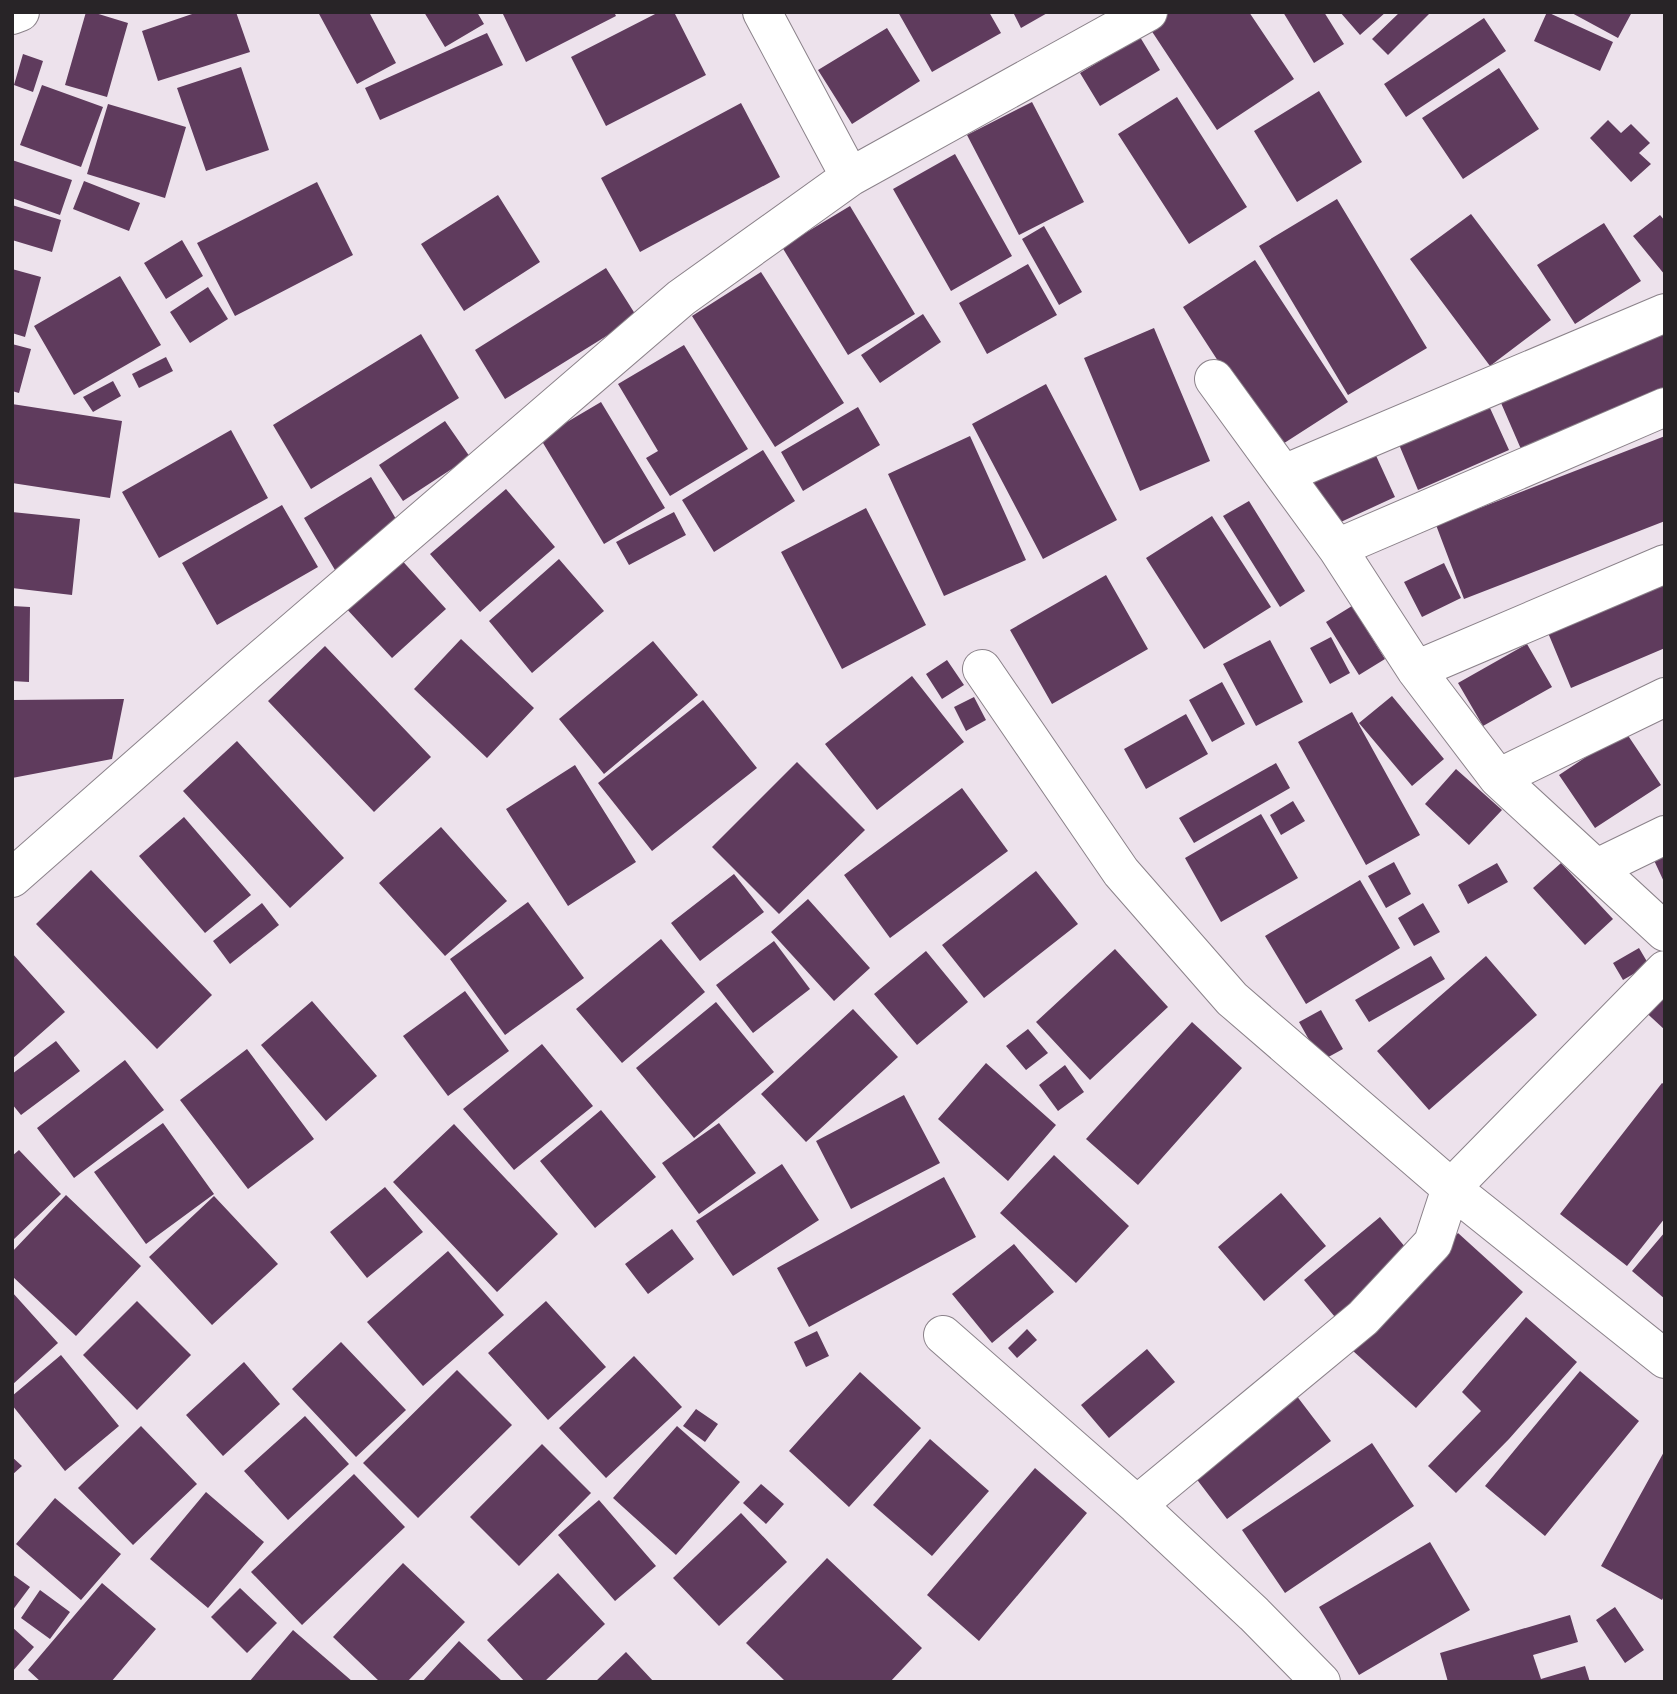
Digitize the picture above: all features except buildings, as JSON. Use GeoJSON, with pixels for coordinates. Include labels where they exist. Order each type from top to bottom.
{"type":"FeatureCollection","features":[{"type":"Feature","properties":{"kind":"street"},"geometry":{"type":"LineString","coordinates":[[12,15],[20,12]]}},
{"type":"Feature","properties":{"kind":"street"},"geometry":{"type":"LineString","coordinates":[[762,12],[850,177]]}},
{"type":"Feature","properties":{"kind":"street"},"geometry":{"type":"LineString","coordinates":[[12,878],[245,673],[681,298],[850,177],[1149,12]]}},
{"type":"Feature","properties":{"kind":"street"},"geometry":{"type":"LineString","coordinates":[[1284,474],[1665,313]]}},
{"type":"Feature","properties":{"kind":"street"},"geometry":{"type":"LineString","coordinates":[[1214,379],[1337,548],[1416,670],[1498,778],[1665,932]]}},
{"type":"Feature","properties":{"kind":"street"},"geometry":{"type":"LineString","coordinates":[[1337,548],[1665,407]]}},
{"type":"Feature","properties":{"kind":"street"},"geometry":{"type":"LineString","coordinates":[[1416,670],[1665,564]]}},
{"type":"Feature","properties":{"kind":"street"},"geometry":{"type":"LineString","coordinates":[[982,669],[1121,872],[1232,999],[1451,1188],[1665,1359]]}},
{"type":"Feature","properties":{"kind":"street"},"geometry":{"type":"LineString","coordinates":[[1498,778],[1665,697]]}},
{"type":"Feature","properties":{"kind":"street"},"geometry":{"type":"LineString","coordinates":[[1597,868],[1665,835]]}},
{"type":"Feature","properties":{"kind":"street"},"geometry":{"type":"LineString","coordinates":[[1137,1505],[1363,1318],[1433,1242],[1451,1188],[1665,970]]}},
{"type":"Feature","properties":{"kind":"street"},"geometry":{"type":"LineString","coordinates":[[943,1335],[1137,1505],[1254,1614],[1321,1682]]}}]}
